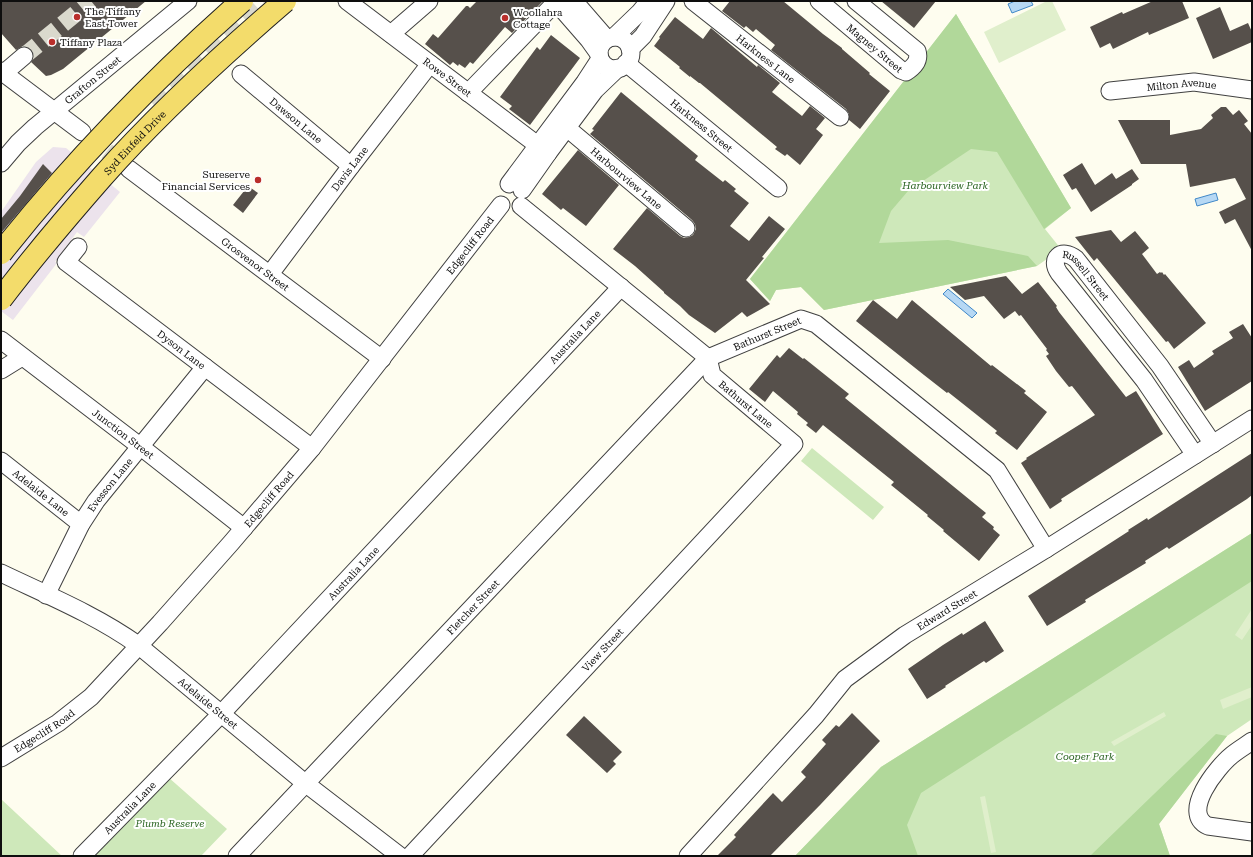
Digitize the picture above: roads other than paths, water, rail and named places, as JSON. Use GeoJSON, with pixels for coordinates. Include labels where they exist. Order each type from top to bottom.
{"type":"FeatureCollection","features":[{"type":"Feature","properties":{"kind":"main road"},"geometry":{"type":"LineString","coordinates":[[1,253],[43,202],[124,113],[242,1]]}},
{"type":"Feature","properties":{"kind":"main road","name":"Syd Einfeld Drive"},"geometry":{"type":"LineString","coordinates":[[1,299],[31,260],[96,183],[145,131],[237,43],[285,1]]}},
{"type":"Feature","properties":{"kind":"street","name":"Grafton Street"},"geometry":{"type":"LineString","coordinates":[[1,163],[18,143],[54,111],[188,1]]}},
{"type":"Feature","properties":{"kind":"street","name":"Rowe Street"},"geometry":{"type":"LineString","coordinates":[[347,1],[543,149]]}},
{"type":"Feature","properties":{"kind":"street"},"geometry":{"type":"LineString","coordinates":[[391,34],[429,1]]}},
{"type":"Feature","properties":{"kind":"street"},"geometry":{"type":"LineString","coordinates":[[574,1],[610,38],[622,38],[626,41],[625,60]]}},
{"type":"Feature","properties":{"kind":"street"},"geometry":{"type":"LineString","coordinates":[[649,1],[640,12],[601,45],[600,56],[517,193],[516,209],[512,210],[504,208],[498,198],[500,190],[506,185],[517,193],[621,287],[708,358]]}},
{"type":"Feature","properties":{"kind":"street"},"geometry":{"type":"LineString","coordinates":[[543,149],[567,128],[596,90],[625,60],[666,1]]}},
{"type":"Feature","properties":{"kind":"street","name":"Harkness Lane"},"geometry":{"type":"LineString","coordinates":[[693,1],[840,117]]}},
{"type":"Feature","properties":{"kind":"street","name":"Magney Street"},"geometry":{"type":"LineString","coordinates":[[819,1],[901,70],[906,72],[915,67],[919,56],[917,51],[856,1]]}},
{"type":"Feature","properties":{"kind":"street"},"geometry":{"type":"LineString","coordinates":[[468,93],[556,2],[589,40],[600,56],[602,63],[609,67],[625,60]]}},
{"type":"Feature","properties":{"kind":"street"},"geometry":{"type":"LineString","coordinates":[[24,56],[2,72],[82,132]]}},
{"type":"Feature","properties":{"kind":"street","name":"Harkness Street"},"geometry":{"type":"LineString","coordinates":[[625,60],[778,188]]}},
{"type":"Feature","properties":{"kind":"street","name":"Davis Lane"},"geometry":{"type":"LineString","coordinates":[[270,274],[430,64]]}},
{"type":"Feature","properties":{"kind":"street","name":"Dawson Lane"},"geometry":{"type":"LineString","coordinates":[[240,74],[351,166]]}},
{"type":"Feature","properties":{"kind":"street","name":"Milton Avenue"},"geometry":{"type":"LineString","coordinates":[[1110,91],[1194,82],[1252,90]]}},
{"type":"Feature","properties":{"kind":"street","name":"Harbourview Lane"},"geometry":{"type":"LineString","coordinates":[[567,128],[686,228]]}},
{"type":"Feature","properties":{"kind":"street","name":"Grosvenor Street"},"geometry":{"type":"LineString","coordinates":[[129,169],[382,359]]}},
{"type":"Feature","properties":{"kind":"street","name":"Edgecliff Road"},"geometry":{"type":"LineString","coordinates":[[1,758],[58,723],[91,697],[165,618],[312,448],[501,205]]}},
{"type":"Feature","properties":{"kind":"street","name":"Dyson Lane"},"geometry":{"type":"LineString","coordinates":[[78,247],[66,262],[312,448]]}},
{"type":"Feature","properties":{"kind":"street","name":"Russell Street"},"geometry":{"type":"LineString","coordinates":[[1195,455],[1144,380],[1055,268],[1055,263],[1060,255],[1064,253],[1070,254],[1076,259],[1160,366],[1213,444]]}},
{"type":"Feature","properties":{"kind":"street","name":"Australia Lane"},"geometry":{"type":"LineString","coordinates":[[82,856],[221,714],[621,287]]}},
{"type":"Feature","properties":{"kind":"street","name":"Bathurst Street"},"geometry":{"type":"LineString","coordinates":[[708,358],[801,319],[816,324],[997,470],[1046,549]]}},
{"type":"Feature","properties":{"kind":"street","name":"Junction Street"},"geometry":{"type":"LineString","coordinates":[[1,340],[244,528]]}},
{"type":"Feature","properties":{"kind":"street"},"geometry":{"type":"LineString","coordinates":[[1,370],[22,357]]}},
{"type":"Feature","properties":{"kind":"street","name":"Bathurst Lane"},"geometry":{"type":"LineString","coordinates":[[708,358],[712,375],[794,444]]}},
{"type":"Feature","properties":{"kind":"street","name":"Fletcher Street"},"geometry":{"type":"LineString","coordinates":[[237,856],[708,358]]}},
{"type":"Feature","properties":{"kind":"street","name":"Evesson Lane"},"geometry":{"type":"LineString","coordinates":[[46,595],[81,524],[96,501],[205,367]]}},
{"type":"Feature","properties":{"kind":"street","name":"Edward Street"},"geometry":{"type":"LineString","coordinates":[[688,856],[816,715],[845,679],[905,635],[1046,549],[1252,419]]}},
{"type":"Feature","properties":{"kind":"street","name":"View Street"},"geometry":{"type":"LineString","coordinates":[[410,856],[794,444]]}},
{"type":"Feature","properties":{"kind":"street","name":"Adelaide Lane"},"geometry":{"type":"LineString","coordinates":[[1,461],[81,524]]}},
{"type":"Feature","properties":{"kind":"street","name":"Adelaide Street"},"geometry":{"type":"LineString","coordinates":[[1,573],[115,630],[138,646],[305,783],[400,856]]}},
{"type":"Feature","properties":{"kind":"street"},"geometry":{"type":"LineString","coordinates":[[1252,741],[1232,755],[1213,775],[1200,799],[1197,811],[1200,821],[1208,826],[1252,832]]}},
{"type":"Feature","properties":{"kind":"water"},"geometry":{"type":"Polygon","coordinates":[[[1015,1],[1031,1],[1033,5],[1012,13],[1008,4],[1015,1]]]}},
{"type":"Feature","properties":{"kind":"water"},"geometry":{"type":"Polygon","coordinates":[[[1216,193],[1218,200],[1197,206],[1195,199],[1216,193]]]}},
{"type":"Feature","properties":{"kind":"water"},"geometry":{"type":"Polygon","coordinates":[[[948,289],[977,313],[972,318],[943,294],[948,289]]]}},
{"type":"Feature","properties":{"kind":"tunnel"},"geometry":{"type":"LineString","coordinates":[[24,56],[91,1]]}},
{"type":"Feature","properties":{"kind":"tunnel"},"geometry":{"type":"LineString","coordinates":[[153,104],[268,1]]}},
{"type":"Feature","properties":{"kind":"tunnel"},"geometry":{"type":"LineString","coordinates":[[87,136],[127,167]]}},
{"type":"Feature","properties":{"kind":"place","name":"The Tiffany East Tower"},"geometry":{"type":"Point","coordinates":[77,17]}},
{"type":"Feature","properties":{"kind":"place","name":"Woollahra Cottage"},"geometry":{"type":"Point","coordinates":[505,18]}},
{"type":"Feature","properties":{"kind":"place","name":"Tiffany Plaza"},"geometry":{"type":"Point","coordinates":[52,42]}},
{"type":"Feature","properties":{"kind":"place","name":"Sureserve Financial Services"},"geometry":{"type":"Point","coordinates":[258,180]}},
{"type":"Feature","properties":{"kind":"park label","name":"Harbourview Park"},"geometry":{"type":"Point","coordinates":[945,185]}},
{"type":"Feature","properties":{"kind":"park label","name":"Cooper Park"},"geometry":{"type":"Point","coordinates":[1085,756]}},
{"type":"Feature","properties":{"kind":"park label","name":"Plumb Reserve"},"geometry":{"type":"Point","coordinates":[170,823]}}]}
